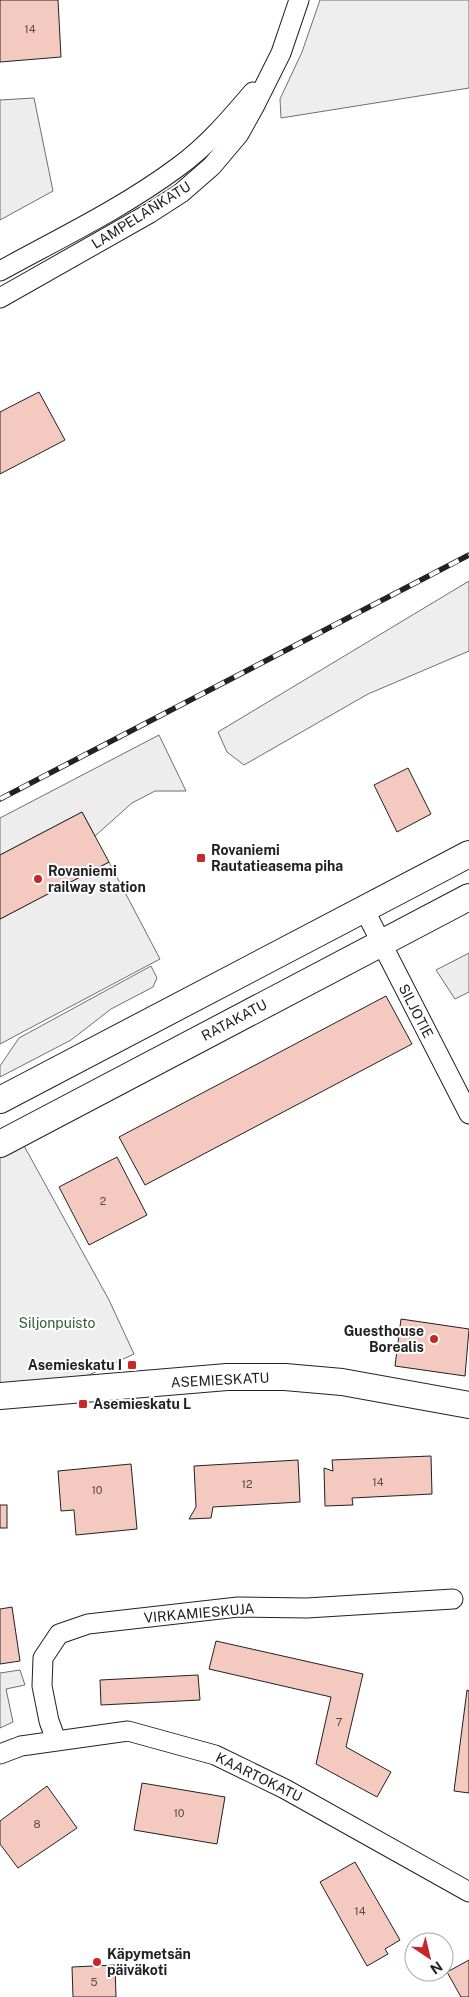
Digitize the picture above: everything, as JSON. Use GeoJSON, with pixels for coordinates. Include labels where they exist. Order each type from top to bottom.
{"type":"FeatureCollection","features":[{"type":"Feature","properties":{"kind":"main road"},"geometry":{"type":"LineString","coordinates":[[0,1100],[469,854]]}},
{"type":"Feature","properties":{"kind":"main road","name":"RATAKATU"},"geometry":{"type":"LineString","coordinates":[[0,1144],[469,897]]}},
{"type":"Feature","properties":{"kind":"main road","name":"ASEMIESKATU"},"geometry":{"type":"LineString","coordinates":[[0,1396],[227,1377],[284,1377],[369,1386],[469,1404]]}},
{"type":"Feature","properties":{"kind":"street","name":"LAMPELANKATU"},"geometry":{"type":"LineString","coordinates":[[0,298],[150,213],[197,180],[227,150],[239,134],[281,53],[299,0]]}},
{"type":"Feature","properties":{"kind":"street","name":"LAMPELANKATU"},"geometry":{"type":"LineString","coordinates":[[0,271],[100,216],[178,167],[220,130],[268,76]]}},
{"type":"Feature","properties":{"kind":"street","name":"SILJOTIE"},"geometry":{"type":"LineString","coordinates":[[364,909],[469,1114]]}},
{"type":"Feature","properties":{"kind":"street","name":"VIRKAMIESKUJA"},"geometry":{"type":"LineString","coordinates":[[56,1740],[49,1721],[42,1686],[43,1658],[59,1634],[88,1624],[238,1606],[307,1608],[453,1598]]}},
{"type":"Feature","properties":{"kind":"street","name":"KAARTOKATU"},"geometry":{"type":"LineString","coordinates":[[0,1754],[21,1746],[128,1731],[215,1755],[285,1789],[469,1892]]}},
{"type":"Feature","properties":{"kind":"green space"},"geometry":{"type":"Polygon","coordinates":[[[320,0],[469,0],[469,88],[281,118],[280,99],[302,52],[320,0]]]}},
{"type":"Feature","properties":{"kind":"green space"},"geometry":{"type":"Polygon","coordinates":[[[469,581],[469,651],[368,694],[244,765],[227,752],[218,732],[469,581]]]}},
{"type":"Feature","properties":{"kind":"green space"},"geometry":{"type":"Polygon","coordinates":[[[151,966],[157,978],[153,987],[111,1009],[71,1040],[0,1077],[0,1066],[19,1038],[151,966]]]}},
{"type":"Feature","properties":{"kind":"green space","name":"Siljonpuisto"},"geometry":{"type":"Polygon","coordinates":[[[23,1144],[109,1300],[134,1354],[89,1375],[44,1383],[0,1384],[0,1156],[23,1144]]]}},
{"type":"Feature","properties":{"kind":"shaded area"},"geometry":{"type":"Polygon","coordinates":[[[34,98],[53,191],[0,220],[0,100],[34,98]]]}},
{"type":"Feature","properties":{"kind":"shaded area"},"geometry":{"type":"Polygon","coordinates":[[[159,735],[186,791],[155,791],[132,803],[95,836],[82,812],[0,855],[0,818],[159,735]]]}},
{"type":"Feature","properties":{"kind":"shaded area"},"geometry":{"type":"Polygon","coordinates":[[[109,862],[160,959],[0,1044],[0,919],[109,862]]]}},
{"type":"Feature","properties":{"kind":"shaded area"},"geometry":{"type":"Polygon","coordinates":[[[469,953],[469,992],[455,999],[436,970],[469,953]]]}},
{"type":"Feature","properties":{"kind":"shaded area"},"geometry":{"type":"Polygon","coordinates":[[[20,1670],[25,1685],[6,1689],[13,1722],[0,1728],[0,1673],[20,1670]]]}},
{"type":"Feature","properties":{"kind":"building"},"geometry":{"type":"Polygon","coordinates":[[[0,0],[58,0],[61,57],[0,62],[0,0]]]}},
{"type":"Feature","properties":{"kind":"building"},"geometry":{"type":"Polygon","coordinates":[[[39,392],[65,440],[0,474],[0,412],[39,392]]]}},
{"type":"Feature","properties":{"kind":"building"},"geometry":{"type":"Polygon","coordinates":[[[408,768],[431,814],[397,832],[374,785],[408,768]]]}},
{"type":"Feature","properties":{"kind":"building","name":"Rovaniemi railway station"},"geometry":{"type":"Polygon","coordinates":[[[82,812],[109,862],[0,919],[0,855],[82,812]]]}},
{"type":"Feature","properties":{"kind":"building"},"geometry":{"type":"Polygon","coordinates":[[[386,996],[412,1044],[145,1185],[119,1137],[386,996]]]}},
{"type":"Feature","properties":{"kind":"building"},"geometry":{"type":"Polygon","coordinates":[[[117,1157],[147,1215],[89,1245],[59,1187],[117,1157]]]}},
{"type":"Feature","properties":{"kind":"building","name":"Guesthouse Borealis"},"geometry":{"type":"Polygon","coordinates":[[[401,1319],[469,1329],[465,1376],[395,1366],[401,1319]]]}},
{"type":"Feature","properties":{"kind":"building"},"geometry":{"type":"Polygon","coordinates":[[[431,1456],[432,1494],[352,1498],[353,1505],[325,1506],[324,1468],[333,1471],[332,1460],[431,1456]]]}},
{"type":"Feature","properties":{"kind":"building"},"geometry":{"type":"Polygon","coordinates":[[[298,1460],[300,1502],[213,1507],[211,1518],[189,1519],[196,1507],[194,1466],[298,1460]]]}},
{"type":"Feature","properties":{"kind":"building"},"geometry":{"type":"Polygon","coordinates":[[[131,1464],[137,1529],[76,1535],[74,1510],[61,1511],[58,1471],[131,1464]]]}},
{"type":"Feature","properties":{"kind":"building"},"geometry":{"type":"Polygon","coordinates":[[[0,1505],[7,1505],[7,1528],[0,1528],[0,1505]]]}},
{"type":"Feature","properties":{"kind":"building"},"geometry":{"type":"Polygon","coordinates":[[[12,1607],[20,1661],[0,1664],[0,1609],[12,1607]]]}},
{"type":"Feature","properties":{"kind":"building"},"geometry":{"type":"Polygon","coordinates":[[[216,1641],[363,1674],[346,1747],[391,1772],[377,1797],[316,1764],[331,1697],[209,1669],[216,1641]]]}},
{"type":"Feature","properties":{"kind":"building"},"geometry":{"type":"Polygon","coordinates":[[[198,1675],[200,1700],[101,1705],[100,1680],[198,1675]]]}},
{"type":"Feature","properties":{"kind":"building"},"geometry":{"type":"Polygon","coordinates":[[[467,1690],[469,1691],[469,1793],[454,1791],[467,1690]]]}},
{"type":"Feature","properties":{"kind":"building"},"geometry":{"type":"Polygon","coordinates":[[[142,1783],[225,1797],[217,1844],[134,1830],[142,1783]]]}},
{"type":"Feature","properties":{"kind":"building"},"geometry":{"type":"Polygon","coordinates":[[[47,1786],[77,1828],[18,1868],[0,1844],[0,1821],[47,1786]]]}},
{"type":"Feature","properties":{"kind":"building"},"geometry":{"type":"Polygon","coordinates":[[[355,1862],[400,1940],[385,1949],[388,1954],[367,1966],[320,1882],[355,1862]]]}},
{"type":"Feature","properties":{"kind":"building"},"geometry":{"type":"Polygon","coordinates":[[[469,1960],[469,1997],[461,1997],[453,1982],[454,1968],[469,1960]]]}},
{"type":"Feature","properties":{"kind":"building"},"geometry":{"type":"Polygon","coordinates":[[[115,1965],[116,1997],[73,1997],[72,1967],[115,1965]]]}},
{"type":"Feature","properties":{"kind":"railway"},"geometry":{"type":"LineString","coordinates":[[0,799],[469,555]]}},
{"type":"Feature","properties":{"kind":"place","name":"Rovaniemi Rautatieasema piha"},"geometry":{"type":"Point","coordinates":[201,858]}},
{"type":"Feature","properties":{"kind":"place","name":"Rovaniemi railway station"},"geometry":{"type":"Point","coordinates":[38,879]}},
{"type":"Feature","properties":{"kind":"place","name":"Guesthouse Borealis"},"geometry":{"type":"Point","coordinates":[434,1339]}},
{"type":"Feature","properties":{"kind":"place","name":"Asemieskatu I"},"geometry":{"type":"Point","coordinates":[132,1365]}},
{"type":"Feature","properties":{"kind":"place","name":"Asemieskatu L"},"geometry":{"type":"Point","coordinates":[83,1404]}},
{"type":"Feature","properties":{"kind":"place","name":"Käpymetsän päiväkoti"},"geometry":{"type":"Point","coordinates":[97,1962]}}]}
